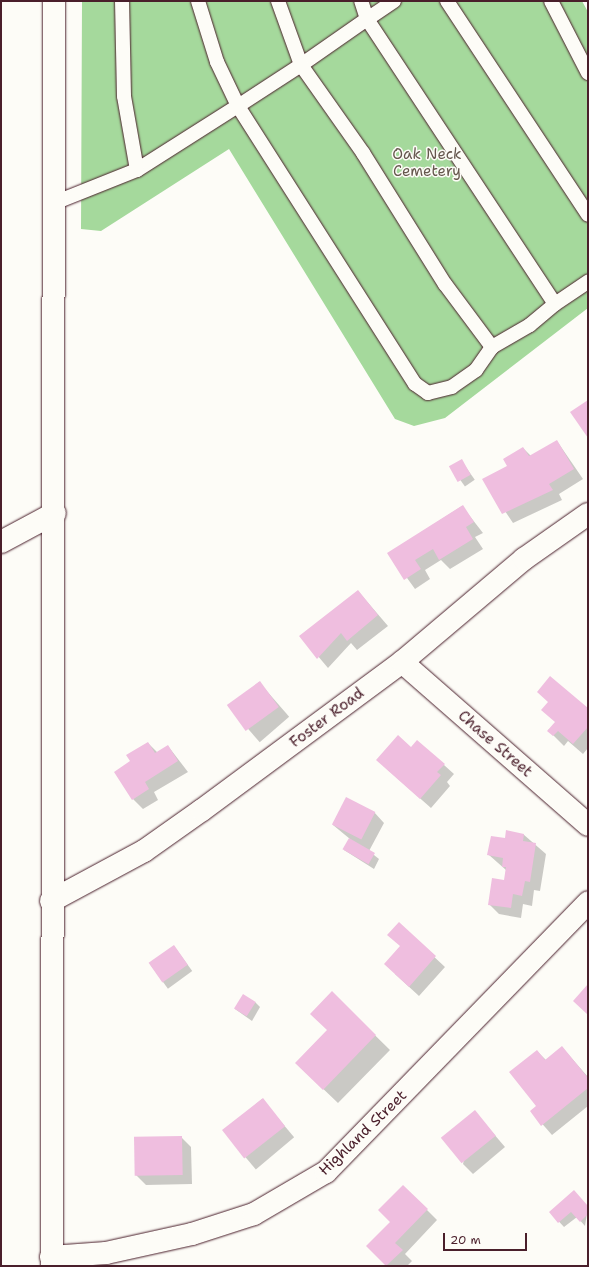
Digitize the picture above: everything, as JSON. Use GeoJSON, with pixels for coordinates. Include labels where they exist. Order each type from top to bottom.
{"type":"FeatureCollection","features":[{"type":"Feature","properties":{"kind":"street"},"geometry":{"type":"LineString","coordinates":[[51,1262],[51,901],[55,513],[54,1]]}},
{"type":"Feature","properties":{"kind":"street"},"geometry":{"type":"LineString","coordinates":[[1,542],[55,513]]}},
{"type":"Feature","properties":{"kind":"street","name":"Foster Road"},"geometry":{"type":"LineString","coordinates":[[51,901],[144,851],[402,662],[524,559],[588,514]]}},
{"type":"Feature","properties":{"kind":"street","name":"Chase Street"},"geometry":{"type":"LineString","coordinates":[[402,662],[588,825]]}},
{"type":"Feature","properties":{"kind":"street","name":"Highland Street"},"geometry":{"type":"LineString","coordinates":[[51,1262],[106,1253],[192,1234],[254,1214],[326,1172],[588,903]]}},
{"type":"Feature","properties":{"kind":"lane"},"geometry":{"type":"LineString","coordinates":[[122,1],[124,96],[137,170]]}},
{"type":"Feature","properties":{"kind":"lane"},"geometry":{"type":"LineString","coordinates":[[198,1],[212,50],[238,106],[415,384],[428,393],[452,387],[476,370],[492,347],[530,325],[555,304],[588,282]]}},
{"type":"Feature","properties":{"kind":"lane"},"geometry":{"type":"LineString","coordinates":[[278,1],[300,65],[362,153],[445,284],[492,347]]}},
{"type":"Feature","properties":{"kind":"lane"},"geometry":{"type":"LineString","coordinates":[[361,1],[367,19],[555,304]]}},
{"type":"Feature","properties":{"kind":"lane"},"geometry":{"type":"LineString","coordinates":[[54,203],[137,170],[238,106],[394,1]]}},
{"type":"Feature","properties":{"kind":"lane"},"geometry":{"type":"LineString","coordinates":[[447,1],[588,215]]}},
{"type":"Feature","properties":{"kind":"lane"},"geometry":{"type":"LineString","coordinates":[[551,1],[588,73]]}},
{"type":"Feature","properties":{"kind":"green space","name":"Oak Neck Cemetery"},"geometry":{"type":"Polygon","coordinates":[[[82,1],[582,1],[588,12],[588,308],[445,418],[414,426],[395,419],[229,149],[101,231],[81,229],[82,1]]]}},
{"type":"Feature","properties":{"kind":"building"},"geometry":{"type":"Polygon","coordinates":[[[588,400],[588,438],[570,412],[588,400]]]}},
{"type":"Feature","properties":{"kind":"building"},"geometry":{"type":"Polygon","coordinates":[[[557,440],[574,469],[549,484],[553,490],[502,514],[482,479],[507,466],[503,459],[523,447],[529,456],[557,440]]]}},
{"type":"Feature","properties":{"kind":"building"},"geometry":{"type":"Polygon","coordinates":[[[462,459],[471,475],[458,482],[449,466],[462,459]]]}},
{"type":"Feature","properties":{"kind":"building"},"geometry":{"type":"Polygon","coordinates":[[[463,505],[474,522],[466,527],[473,539],[439,560],[433,549],[415,560],[421,569],[404,580],[387,553],[463,505]]]}},
{"type":"Feature","properties":{"kind":"building"},"geometry":{"type":"Polygon","coordinates":[[[358,590],[378,615],[347,641],[341,633],[317,659],[299,636],[358,590]]]}},
{"type":"Feature","properties":{"kind":"building"},"geometry":{"type":"Polygon","coordinates":[[[550,676],[588,708],[588,727],[573,744],[558,731],[553,736],[547,731],[555,722],[541,710],[548,702],[537,692],[550,676]]]}},
{"type":"Feature","properties":{"kind":"building"},"geometry":{"type":"Polygon","coordinates":[[[260,681],[279,707],[246,731],[227,705],[260,681]]]}},
{"type":"Feature","properties":{"kind":"building"},"geometry":{"type":"Polygon","coordinates":[[[398,735],[411,747],[417,740],[445,764],[437,772],[441,775],[420,799],[376,760],[398,735]]]}},
{"type":"Feature","properties":{"kind":"building"},"geometry":{"type":"Polygon","coordinates":[[[148,742],[155,753],[168,745],[178,761],[145,782],[149,789],[132,800],[114,772],[130,761],[126,755],[148,742]]]}},
{"type":"Feature","properties":{"kind":"building"},"geometry":{"type":"Polygon","coordinates":[[[346,797],[375,812],[361,840],[332,825],[346,797]]]}},
{"type":"Feature","properties":{"kind":"building"},"geometry":{"type":"Polygon","coordinates":[[[506,830],[524,834],[523,841],[536,843],[530,882],[525,881],[522,896],[513,894],[511,908],[488,905],[492,878],[504,880],[506,867],[502,867],[503,858],[487,855],[491,836],[505,838],[506,830]]]}},
{"type":"Feature","properties":{"kind":"building"},"geometry":{"type":"Polygon","coordinates":[[[349,838],[375,853],[368,864],[342,849],[349,838]]]}},
{"type":"Feature","properties":{"kind":"building"},"geometry":{"type":"Polygon","coordinates":[[[399,922],[436,956],[409,987],[384,964],[400,946],[387,935],[399,922]]]}},
{"type":"Feature","properties":{"kind":"building"},"geometry":{"type":"Polygon","coordinates":[[[174,945],[188,965],[162,982],[149,963],[174,945]]]}},
{"type":"Feature","properties":{"kind":"building"},"geometry":{"type":"Polygon","coordinates":[[[588,984],[588,1015],[573,1001],[588,984]]]}},
{"type":"Feature","properties":{"kind":"building"},"geometry":{"type":"Polygon","coordinates":[[[332,991],[376,1035],[323,1090],[295,1063],[327,1030],[310,1014],[332,991]]]}},
{"type":"Feature","properties":{"kind":"building"},"geometry":{"type":"Polygon","coordinates":[[[243,994],[256,1002],[247,1016],[234,1008],[243,994]]]}},
{"type":"Feature","properties":{"kind":"building"},"geometry":{"type":"Polygon","coordinates":[[[562,1046],[588,1078],[588,1088],[541,1126],[530,1111],[536,1106],[509,1072],[537,1050],[545,1060],[562,1046]]]}},
{"type":"Feature","properties":{"kind":"building"},"geometry":{"type":"Polygon","coordinates":[[[263,1098],[285,1126],[244,1158],[222,1130],[263,1098]]]}},
{"type":"Feature","properties":{"kind":"building"},"geometry":{"type":"Polygon","coordinates":[[[475,1110],[496,1136],[462,1163],[441,1138],[475,1110]]]}},
{"type":"Feature","properties":{"kind":"building"},"geometry":{"type":"Polygon","coordinates":[[[182,1136],[183,1175],[135,1176],[134,1137],[182,1136]]]}},
{"type":"Feature","properties":{"kind":"building"},"geometry":{"type":"Polygon","coordinates":[[[403,1185],[428,1209],[395,1243],[403,1250],[386,1266],[366,1246],[390,1222],[378,1210],[403,1185]]]}},
{"type":"Feature","properties":{"kind":"building"},"geometry":{"type":"Polygon","coordinates":[[[574,1190],[588,1206],[588,1214],[580,1222],[571,1212],[558,1223],[549,1212],[574,1190]]]}}]}
